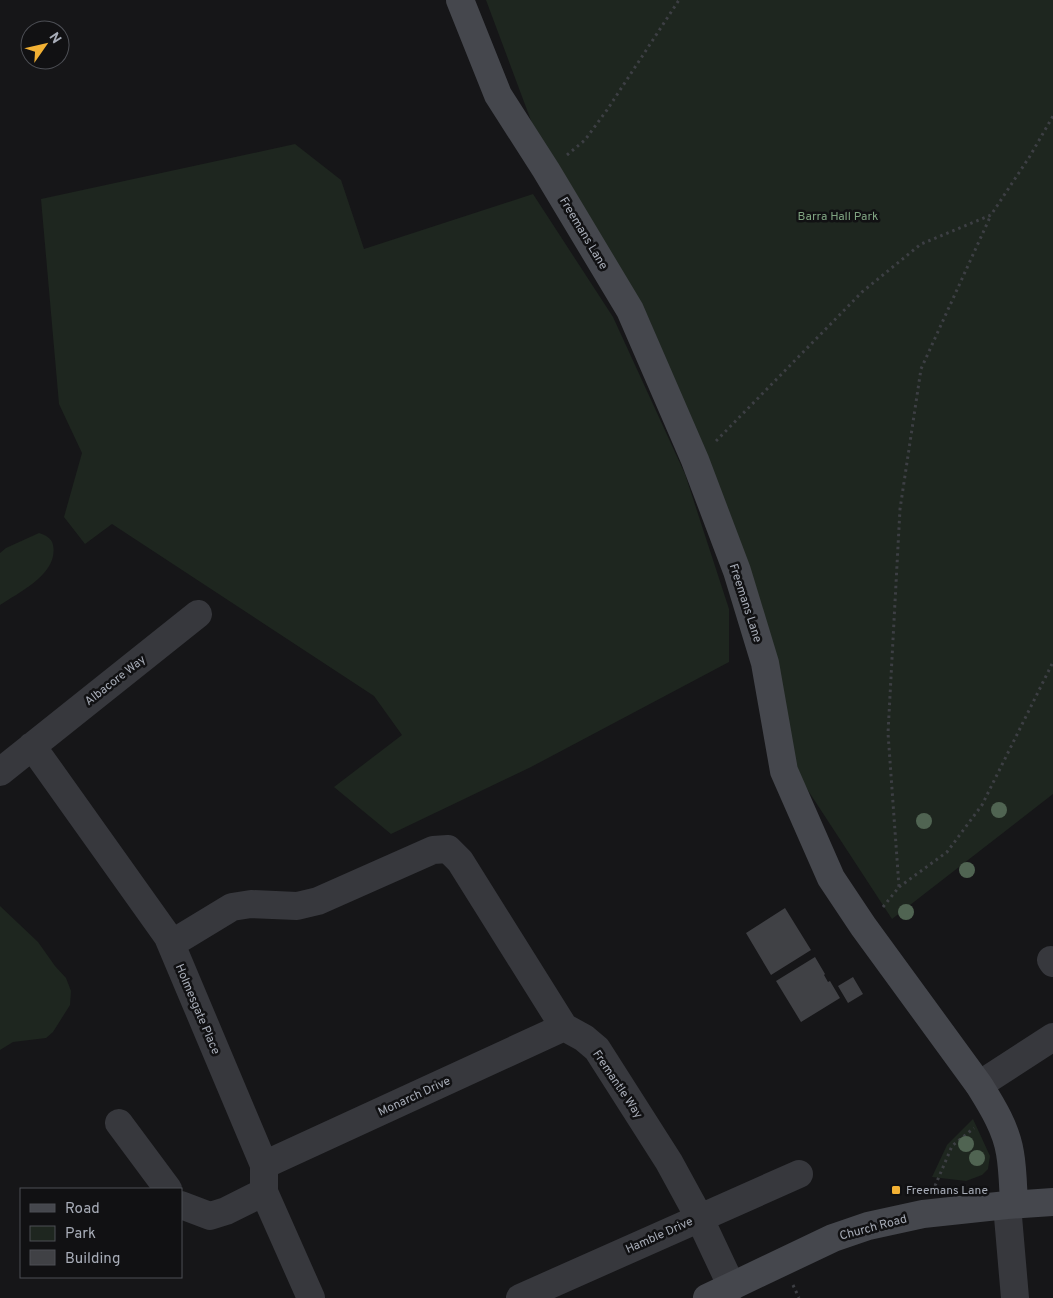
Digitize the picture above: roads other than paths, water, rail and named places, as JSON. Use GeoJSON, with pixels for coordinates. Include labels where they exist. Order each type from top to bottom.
{"type":"FeatureCollection","features":[{"type":"Feature","properties":{"kind":"street","name":"Freemans Lane"},"geometry":{"type":"LineString","coordinates":[[460,0],[498,95],[546,170],[630,310],[695,460],[737,572],[765,663],[784,771],[831,878],[863,926],[979,1085],[994,1111],[1004,1132],[1010,1153],[1011,1204]]}},
{"type":"Feature","properties":{"kind":"street","name":"Albacore Way"},"geometry":{"type":"LineString","coordinates":[[0,772],[198,614]]}},
{"type":"Feature","properties":{"kind":"street","name":"Holmesgate Place"},"geometry":{"type":"LineString","coordinates":[[32,746],[168,938],[264,1165],[264,1192],[311,1298]]}},
{"type":"Feature","properties":{"kind":"street","name":"Fremantle Way"},"geometry":{"type":"LineString","coordinates":[[171,944],[232,908],[251,904],[297,906],[318,901],[433,850],[448,849],[460,861],[564,1027],[584,1038],[597,1049],[669,1162],[699,1217],[732,1286]]}},
{"type":"Feature","properties":{"kind":"street","name":"Monarch Drive"},"geometry":{"type":"LineString","coordinates":[[264,1165],[564,1027]]}},
{"type":"Feature","properties":{"kind":"street"},"geometry":{"type":"LineString","coordinates":[[979,1085],[1053,1037]]}},
{"type":"Feature","properties":{"kind":"street"},"geometry":{"type":"LineString","coordinates":[[120,1123],[167,1188]]}},
{"type":"Feature","properties":{"kind":"street","name":"Hamble Drive"},"geometry":{"type":"LineString","coordinates":[[520,1298],[799,1174]]}},
{"type":"Feature","properties":{"kind":"street"},"geometry":{"type":"LineString","coordinates":[[182,1206],[210,1216],[226,1211],[264,1192]]}},
{"type":"Feature","properties":{"kind":"street","name":"Church Road"},"geometry":{"type":"LineString","coordinates":[[707,1298],[833,1238],[868,1226],[923,1214],[1011,1204],[1053,1202]]}},
{"type":"Feature","properties":{"kind":"street"},"geometry":{"type":"LineString","coordinates":[[1011,1204],[1015,1298]]}},
{"type":"Feature","properties":{"kind":"place","name":"Freemans Lane"},"geometry":{"type":"Point","coordinates":[896,1190]}},
{"type":"Feature","properties":{"kind":"park label","name":"Barra Hall Park"},"geometry":{"type":"Point","coordinates":[838,216]}}]}
